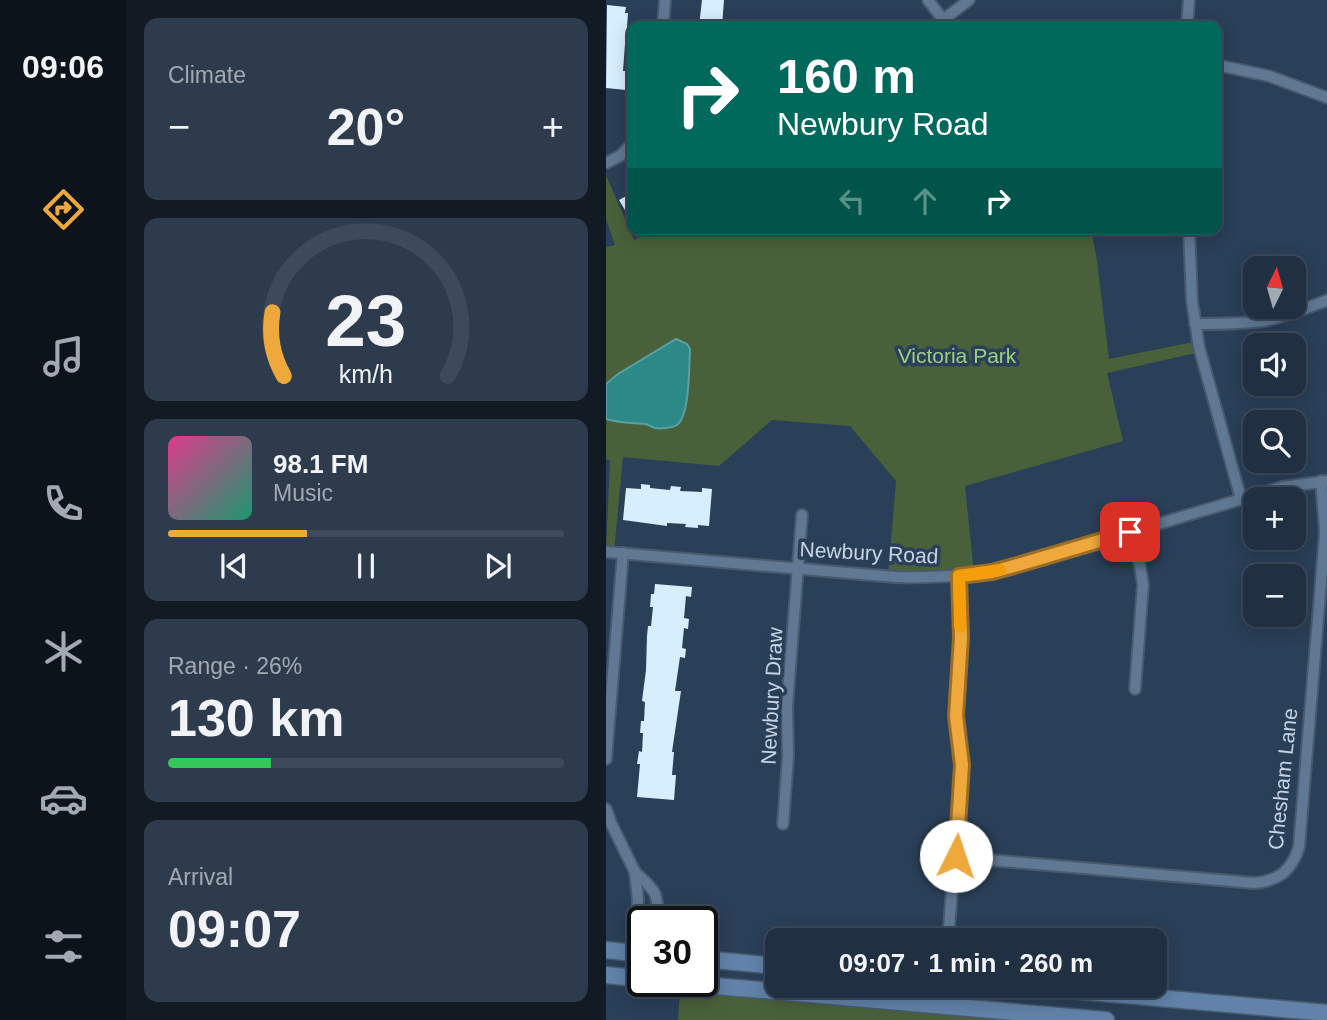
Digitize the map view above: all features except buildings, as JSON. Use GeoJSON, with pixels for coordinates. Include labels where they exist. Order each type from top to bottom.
{"type":"FeatureCollection","features":[{"type":"Feature","properties":{"kind":"main road"},"geometry":{"type":"LineString","coordinates":[[606,950],[627,952]]}},
{"type":"Feature","properties":{"kind":"main road"},"geometry":{"type":"LineString","coordinates":[[718,961],[765,965]]}},
{"type":"Feature","properties":{"kind":"main road"},"geometry":{"type":"LineString","coordinates":[[606,975],[627,977]]}},
{"type":"Feature","properties":{"kind":"main road"},"geometry":{"type":"LineString","coordinates":[[718,986],[1106,1020]]}},
{"type":"Feature","properties":{"kind":"main road"},"geometry":{"type":"LineString","coordinates":[[1158,998],[1328,1013]]}},
{"type":"Feature","properties":{"kind":"street"},"geometry":{"type":"LineString","coordinates":[[663,21],[665,0]]}},
{"type":"Feature","properties":{"kind":"street"},"geometry":{"type":"LineString","coordinates":[[928,0],[940,21]]}},
{"type":"Feature","properties":{"kind":"street"},"geometry":{"type":"LineString","coordinates":[[945,21],[969,0]]}},
{"type":"Feature","properties":{"kind":"street"},"geometry":{"type":"LineString","coordinates":[[1187,21],[1189,0]]}},
{"type":"Feature","properties":{"kind":"street"},"geometry":{"type":"LineString","coordinates":[[1222,66],[1269,76],[1328,99]]}},
{"type":"Feature","properties":{"kind":"street"},"geometry":{"type":"LineString","coordinates":[[606,163],[627,149]]}},
{"type":"Feature","properties":{"kind":"street"},"geometry":{"type":"LineString","coordinates":[[1189,235],[1192,300],[1199,346],[1241,499]]}},
{"type":"Feature","properties":{"kind":"street"},"geometry":{"type":"LineString","coordinates":[[1195,324],[1265,320],[1328,300]]}},
{"type":"Feature","properties":{"kind":"street","name":"Newbury Road"},"geometry":{"type":"LineString","coordinates":[[606,552],[895,577],[959,576],[1014,566],[1282,487],[1324,481]]}},
{"type":"Feature","properties":{"kind":"street","name":"Chesham Lane"},"geometry":{"type":"LineString","coordinates":[[956,856],[1254,883],[1265,882],[1287,870],[1295,860],[1299,847],[1325,533],[1324,481]]}},
{"type":"Feature","properties":{"kind":"street","name":"Newbury Draw"},"geometry":{"type":"LineString","coordinates":[[783,824],[788,756],[787,706],[803,515]]}},
{"type":"Feature","properties":{"kind":"street"},"geometry":{"type":"LineString","coordinates":[[1130,532],[1143,585],[1135,689]]}},
{"type":"Feature","properties":{"kind":"street"},"geometry":{"type":"LineString","coordinates":[[606,759],[623,553]]}},
{"type":"Feature","properties":{"kind":"street"},"geometry":{"type":"LineString","coordinates":[[949,928],[962,765],[956,716],[961,638],[959,576]]}},
{"type":"Feature","properties":{"kind":"street"},"geometry":{"type":"LineString","coordinates":[[606,809],[635,872],[652,888],[657,898],[657,906]]}},
{"type":"Feature","properties":{"kind":"street"},"geometry":{"type":"LineString","coordinates":[[635,872],[638,906]]}},
{"type":"Feature","properties":{"kind":"green space","name":"Victoria Park"},"geometry":{"type":"Polygon","coordinates":[[[606,175],[627,224],[627,235],[632,235],[634,240],[645,235],[1092,235],[1109,359],[1198,341],[1200,352],[1107,373],[1123,441],[965,486],[974,574],[888,576],[896,481],[850,426],[772,420],[719,466],[623,457],[614,552],[606,552],[610,461],[606,459],[606,247],[615,245],[606,219],[606,175]]]}},
{"type":"Feature","properties":{"kind":"green space"},"geometry":{"type":"Polygon","coordinates":[[[718,994],[1011,1020],[678,1020],[680,997],[718,997],[718,994]]]}},
{"type":"Feature","properties":{"kind":"shaded area"},"geometry":{"type":"Polygon","coordinates":[[[676,339],[687,344],[690,349],[687,401],[677,425],[654,428],[646,424],[606,419],[606,384],[676,339]]]}},
{"type":"Feature","properties":{"kind":"slow traffic"},"geometry":{"type":"LineString","coordinates":[[960,627],[959,576],[1000,570]]}},
{"type":"Feature","properties":{"kind":"route"},"geometry":{"type":"LineString","coordinates":[[956,856],[962,765],[956,716],[961,638],[959,576],[992,572],[1130,532]]}}]}
